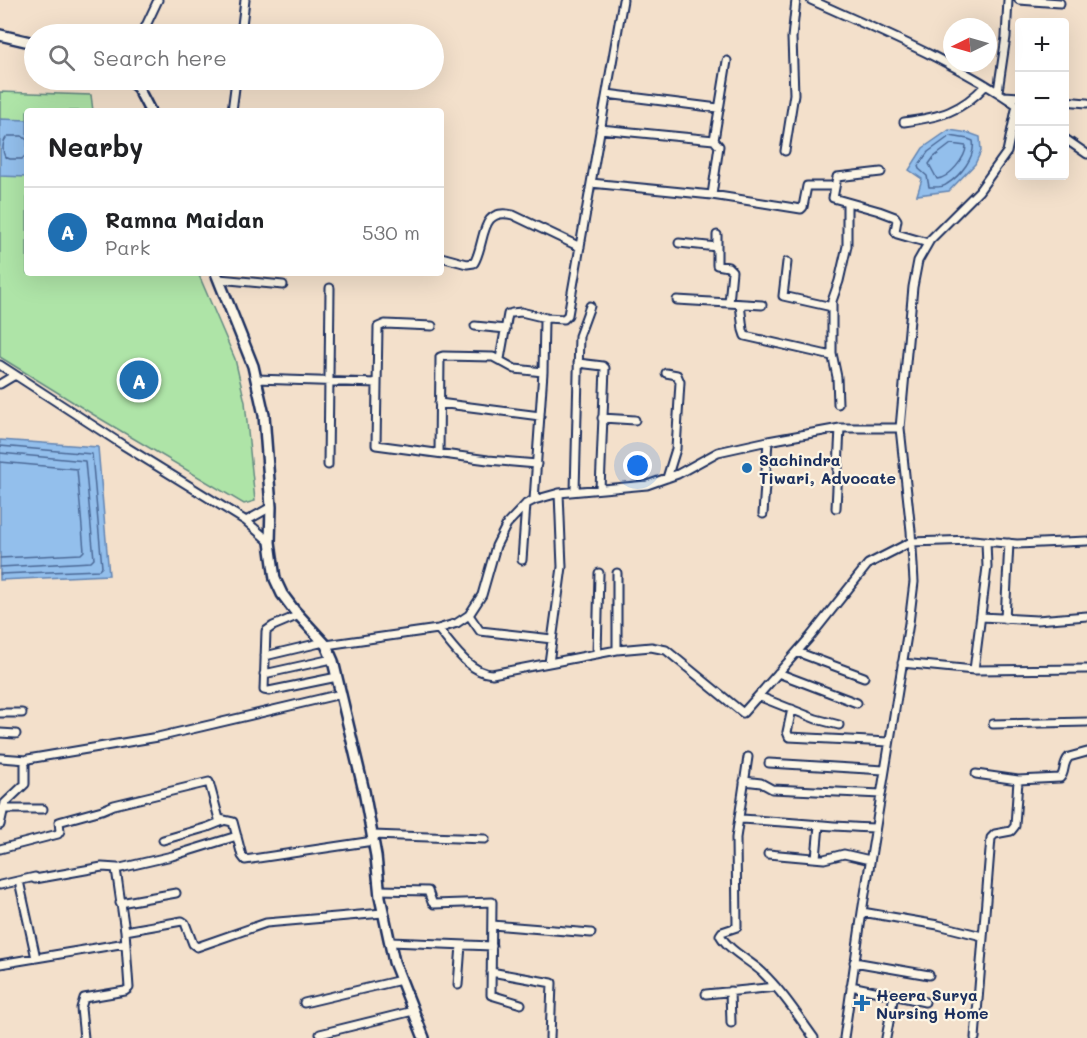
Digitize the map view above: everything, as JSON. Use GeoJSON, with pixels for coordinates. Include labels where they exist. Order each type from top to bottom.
{"type":"FeatureCollection","features":[{"type":"Feature","properties":{"kind":"street"},"geometry":{"type":"LineString","coordinates":[[147,24],[158,0]]}},
{"type":"Feature","properties":{"kind":"street"},"geometry":{"type":"LineString","coordinates":[[242,24],[245,0]]}},
{"type":"Feature","properties":{"kind":"street"},"geometry":{"type":"LineString","coordinates":[[500,359],[510,314],[521,312],[546,318],[564,319],[567,317],[624,0]]}},
{"type":"Feature","properties":{"kind":"street"},"geometry":{"type":"LineString","coordinates":[[785,151],[794,94],[792,38],[796,0]]}},
{"type":"Feature","properties":{"kind":"street"},"geometry":{"type":"LineString","coordinates":[[811,0],[920,49],[1015,101]]}},
{"type":"Feature","properties":{"kind":"street"},"geometry":{"type":"LineString","coordinates":[[1001,93],[1008,0]]}},
{"type":"Feature","properties":{"kind":"street"},"geometry":{"type":"LineString","coordinates":[[1019,0],[1060,3]]}},
{"type":"Feature","properties":{"kind":"street"},"geometry":{"type":"LineString","coordinates":[[0,35],[24,41]]}},
{"type":"Feature","properties":{"kind":"street"},"geometry":{"type":"LineString","coordinates":[[714,140],[727,61]]}},
{"type":"Feature","properties":{"kind":"street"},"geometry":{"type":"LineString","coordinates":[[904,122],[934,117],[958,109],[974,98],[986,85]]}},
{"type":"Feature","properties":{"kind":"street"},"geometry":{"type":"LineString","coordinates":[[139,90],[148,108]]}},
{"type":"Feature","properties":{"kind":"street"},"geometry":{"type":"LineString","coordinates":[[232,108],[235,90]]}},
{"type":"Feature","properties":{"kind":"street"},"geometry":{"type":"LineString","coordinates":[[607,94],[718,108]]}},
{"type":"Feature","properties":{"kind":"street"},"geometry":{"type":"LineString","coordinates":[[1069,101],[1087,103]]}},
{"type":"Feature","properties":{"kind":"street"},"geometry":{"type":"LineString","coordinates":[[844,1038],[914,582],[900,428],[913,287],[918,261],[928,243],[979,191],[1007,152],[1015,119]]}},
{"type":"Feature","properties":{"kind":"street"},"geometry":{"type":"LineString","coordinates":[[600,129],[714,140],[719,146],[712,195]]}},
{"type":"Feature","properties":{"kind":"street"},"geometry":{"type":"LineString","coordinates":[[1069,141],[1087,154]]}},
{"type":"Feature","properties":{"kind":"street"},"geometry":{"type":"LineString","coordinates":[[881,172],[838,177],[834,186],[833,198],[895,217],[897,234],[928,243]]}},
{"type":"Feature","properties":{"kind":"street"},"geometry":{"type":"LineString","coordinates":[[591,183],[712,195],[801,209],[807,186],[834,186]]}},
{"type":"Feature","properties":{"kind":"street"},"geometry":{"type":"LineString","coordinates":[[838,404],[837,376],[832,356],[832,306],[847,246],[847,203]]}},
{"type":"Feature","properties":{"kind":"street"},"geometry":{"type":"LineString","coordinates":[[444,258],[474,263],[488,221],[494,215],[501,213],[513,215],[580,248]]}},
{"type":"Feature","properties":{"kind":"street"},"geometry":{"type":"LineString","coordinates":[[717,235],[717,265],[728,267],[732,271],[729,303]]}},
{"type":"Feature","properties":{"kind":"street"},"geometry":{"type":"LineString","coordinates":[[679,243],[717,247]]}},
{"type":"Feature","properties":{"kind":"street"},"geometry":{"type":"LineString","coordinates":[[787,262],[783,296],[832,306]]}},
{"type":"Feature","properties":{"kind":"street"},"geometry":{"type":"LineString","coordinates":[[283,285],[218,276],[253,366],[264,415],[271,507],[270,542],[275,579],[282,594],[325,643],[332,659],[364,791],[383,913],[394,962],[424,1038]]}},
{"type":"Feature","properties":{"kind":"street"},"geometry":{"type":"LineString","coordinates":[[328,465],[330,288]]}},
{"type":"Feature","properties":{"kind":"street"},"geometry":{"type":"LineString","coordinates":[[677,300],[762,304]]}},
{"type":"Feature","properties":{"kind":"street"},"geometry":{"type":"LineString","coordinates":[[740,304],[743,330],[746,336],[832,356]]}},
{"type":"Feature","properties":{"kind":"street"},"geometry":{"type":"LineString","coordinates":[[575,491],[580,330],[590,306]]}},
{"type":"Feature","properties":{"kind":"street"},"geometry":{"type":"LineString","coordinates":[[534,500],[546,318]]}},
{"type":"Feature","properties":{"kind":"street"},"geometry":{"type":"LineString","coordinates":[[432,326],[379,326],[376,445],[537,464]]}},
{"type":"Feature","properties":{"kind":"street"},"geometry":{"type":"LineString","coordinates":[[475,326],[506,329]]}},
{"type":"Feature","properties":{"kind":"street"},"geometry":{"type":"LineString","coordinates":[[439,453],[440,357],[490,356],[500,359],[515,369],[543,372]]}},
{"type":"Feature","properties":{"kind":"street"},"geometry":{"type":"LineString","coordinates":[[579,363],[605,367],[600,489]]}},
{"type":"Feature","properties":{"kind":"street"},"geometry":{"type":"LineString","coordinates":[[0,365],[246,521],[270,542]]}},
{"type":"Feature","properties":{"kind":"street"},"geometry":{"type":"LineString","coordinates":[[666,373],[677,375],[680,382],[676,449],[667,478]]}},
{"type":"Feature","properties":{"kind":"street"},"geometry":{"type":"LineString","coordinates":[[0,384],[15,375]]}},
{"type":"Feature","properties":{"kind":"street"},"geometry":{"type":"LineString","coordinates":[[256,379],[377,383]]}},
{"type":"Feature","properties":{"kind":"street"},"geometry":{"type":"LineString","coordinates":[[439,403],[540,416]]}},
{"type":"Feature","properties":{"kind":"street"},"geometry":{"type":"LineString","coordinates":[[602,418],[635,420]]}},
{"type":"Feature","properties":{"kind":"street"},"geometry":{"type":"LineString","coordinates":[[265,656],[325,643],[438,629],[457,623],[469,615],[482,595],[496,546],[507,524],[526,504],[534,500],[558,493],[647,485],[667,478],[718,452],[768,441],[840,428],[900,428]]}},
{"type":"Feature","properties":{"kind":"street"},"geometry":{"type":"LineString","coordinates":[[836,508],[840,428]]}},
{"type":"Feature","properties":{"kind":"street"},"geometry":{"type":"LineString","coordinates":[[763,514],[768,441]]}},
{"type":"Feature","properties":{"kind":"street"},"geometry":{"type":"LineString","coordinates":[[549,663],[562,567],[558,493]]}},
{"type":"Feature","properties":{"kind":"street"},"geometry":{"type":"LineString","coordinates":[[522,560],[526,504]]}},
{"type":"Feature","properties":{"kind":"street"},"geometry":{"type":"LineString","coordinates":[[246,521],[271,507]]}},
{"type":"Feature","properties":{"kind":"street"},"geometry":{"type":"LineString","coordinates":[[974,670],[987,567],[986,541]]}},
{"type":"Feature","properties":{"kind":"street"},"geometry":{"type":"LineString","coordinates":[[438,629],[474,669],[484,674],[618,650],[651,647],[666,650],[743,713],[797,652],[868,564],[912,542],[1087,541]]}},
{"type":"Feature","properties":{"kind":"street"},"geometry":{"type":"LineString","coordinates":[[1005,620],[1009,543]]}},
{"type":"Feature","properties":{"kind":"street"},"geometry":{"type":"LineString","coordinates":[[597,654],[599,573]]}},
{"type":"Feature","properties":{"kind":"street"},"geometry":{"type":"LineString","coordinates":[[617,573],[618,650]]}},
{"type":"Feature","properties":{"kind":"street"},"geometry":{"type":"LineString","coordinates":[[299,615],[268,629],[263,688],[266,691],[336,677]]}},
{"type":"Feature","properties":{"kind":"street"},"geometry":{"type":"LineString","coordinates":[[469,615],[480,631],[552,639]]}},
{"type":"Feature","properties":{"kind":"street"},"geometry":{"type":"LineString","coordinates":[[981,617],[1037,620],[1087,616]]}},
{"type":"Feature","properties":{"kind":"street"},"geometry":{"type":"LineString","coordinates":[[797,652],[864,677]]}},
{"type":"Feature","properties":{"kind":"street"},"geometry":{"type":"LineString","coordinates":[[264,674],[332,659]]}},
{"type":"Feature","properties":{"kind":"street"},"geometry":{"type":"LineString","coordinates":[[902,663],[974,670],[1087,669]]}},
{"type":"Feature","properties":{"kind":"street"},"geometry":{"type":"LineString","coordinates":[[778,673],[857,703]]}},
{"type":"Feature","properties":{"kind":"street"},"geometry":{"type":"LineString","coordinates":[[1,758],[27,760],[158,737],[341,694]]}},
{"type":"Feature","properties":{"kind":"street"},"geometry":{"type":"LineString","coordinates":[[758,696],[816,719],[839,725]]}},
{"type":"Feature","properties":{"kind":"street"},"geometry":{"type":"LineString","coordinates":[[792,709],[787,732],[789,737],[889,742]]}},
{"type":"Feature","properties":{"kind":"street"},"geometry":{"type":"LineString","coordinates":[[0,713],[22,713]]}},
{"type":"Feature","properties":{"kind":"street"},"geometry":{"type":"LineString","coordinates":[[993,724],[1087,722]]}},
{"type":"Feature","properties":{"kind":"street"},"geometry":{"type":"LineString","coordinates":[[0,733],[16,734]]}},
{"type":"Feature","properties":{"kind":"street"},"geometry":{"type":"LineString","coordinates":[[976,774],[1018,780],[1060,778],[1063,765],[1069,757],[1087,752]]}},
{"type":"Feature","properties":{"kind":"street"},"geometry":{"type":"LineString","coordinates":[[748,758],[736,855],[737,927],[722,932],[720,935],[725,943],[758,968],[776,987],[814,1038]]}},
{"type":"Feature","properties":{"kind":"street"},"geometry":{"type":"LineString","coordinates":[[0,825],[2,809],[7,800],[25,784],[27,760]]}},
{"type":"Feature","properties":{"kind":"street"},"geometry":{"type":"LineString","coordinates":[[769,763],[884,770]]}},
{"type":"Feature","properties":{"kind":"street"},"geometry":{"type":"LineString","coordinates":[[975,1038],[989,843],[995,834],[1011,831],[1015,826],[1018,780]]}},
{"type":"Feature","properties":{"kind":"street"},"geometry":{"type":"LineString","coordinates":[[744,781],[760,783],[772,789],[881,794]]}},
{"type":"Feature","properties":{"kind":"street"},"geometry":{"type":"LineString","coordinates":[[0,849],[58,834],[59,822],[62,821],[114,805],[208,782],[211,785],[218,818],[223,821]]}},
{"type":"Feature","properties":{"kind":"street"},"geometry":{"type":"LineString","coordinates":[[2,809],[43,809]]}},
{"type":"Feature","properties":{"kind":"street"},"geometry":{"type":"LineString","coordinates":[[739,819],[875,828]]}},
{"type":"Feature","properties":{"kind":"street"},"geometry":{"type":"LineString","coordinates":[[163,840],[223,821],[232,821],[245,860],[372,838],[485,839]]}},
{"type":"Feature","properties":{"kind":"street"},"geometry":{"type":"LineString","coordinates":[[816,858],[819,825]]}},
{"type":"Feature","properties":{"kind":"street"},"geometry":{"type":"LineString","coordinates":[[0,885],[102,867],[117,868],[172,856],[237,836]]}},
{"type":"Feature","properties":{"kind":"street"},"geometry":{"type":"LineString","coordinates":[[768,854],[830,859],[844,854],[870,860]]}},
{"type":"Feature","properties":{"kind":"street"},"geometry":{"type":"LineString","coordinates":[[84,1038],[81,1008],[84,998],[125,991],[129,988],[117,868]]}},
{"type":"Feature","properties":{"kind":"street"},"geometry":{"type":"LineString","coordinates":[[19,880],[36,958]]}},
{"type":"Feature","properties":{"kind":"street"},"geometry":{"type":"LineString","coordinates":[[379,890],[428,891],[434,904],[491,902],[491,996],[521,1004]]}},
{"type":"Feature","properties":{"kind":"street"},"geometry":{"type":"LineString","coordinates":[[120,903],[176,893]]}},
{"type":"Feature","properties":{"kind":"street"},"geometry":{"type":"LineString","coordinates":[[862,912],[938,925],[982,936]]}},
{"type":"Feature","properties":{"kind":"street"},"geometry":{"type":"LineString","coordinates":[[124,931],[182,921],[196,947],[266,923],[383,913]]}},
{"type":"Feature","properties":{"kind":"street"},"geometry":{"type":"LineString","coordinates":[[492,925],[591,933]]}},
{"type":"Feature","properties":{"kind":"street"},"geometry":{"type":"LineString","coordinates":[[390,942],[492,946]]}},
{"type":"Feature","properties":{"kind":"street"},"geometry":{"type":"LineString","coordinates":[[0,964],[126,943]]}},
{"type":"Feature","properties":{"kind":"street"},"geometry":{"type":"LineString","coordinates":[[458,985],[461,945]]}},
{"type":"Feature","properties":{"kind":"street"},"geometry":{"type":"LineString","coordinates":[[854,962],[929,975]]}},
{"type":"Feature","properties":{"kind":"street"},"geometry":{"type":"LineString","coordinates":[[491,972],[552,982],[550,1038]]}},
{"type":"Feature","properties":{"kind":"street"},"geometry":{"type":"LineString","coordinates":[[304,1003],[401,980]]}},
{"type":"Feature","properties":{"kind":"street"},"geometry":{"type":"LineString","coordinates":[[851,986],[925,1002]]}},
{"type":"Feature","properties":{"kind":"street"},"geometry":{"type":"LineString","coordinates":[[706,993],[776,987]]}},
{"type":"Feature","properties":{"kind":"street"},"geometry":{"type":"LineString","coordinates":[[730,992],[731,1023]]}},
{"type":"Feature","properties":{"kind":"street"},"geometry":{"type":"LineString","coordinates":[[886,1038],[894,995]]}},
{"type":"Feature","properties":{"kind":"street"},"geometry":{"type":"LineString","coordinates":[[320,1034],[413,1011]]}},
{"type":"Feature","properties":{"kind":"green space"},"geometry":{"type":"Polygon","coordinates":[[[0,92],[91,95],[93,108],[24,108],[24,276],[199,276],[235,359],[245,402],[255,501],[244,504],[0,357],[0,92]]]}},
{"type":"Feature","properties":{"kind":"water"},"geometry":{"type":"Polygon","coordinates":[[[0,119],[24,120],[24,177],[0,176],[0,119]]]}},
{"type":"Feature","properties":{"kind":"water"},"geometry":{"type":"Polygon","coordinates":[[[949,130],[980,137],[981,151],[975,164],[949,191],[917,195],[922,179],[909,170],[923,148],[949,130]]]}},
{"type":"Feature","properties":{"kind":"water"},"geometry":{"type":"Polygon","coordinates":[[[0,440],[98,447],[109,575],[0,580],[0,440]]]}},
{"type":"Feature","properties":{"kind":"place","name":"Ramna Maidan"},"geometry":{"type":"Point","coordinates":[139,380]}},
{"type":"Feature","properties":{"kind":"place","name":"Sachindra Tiwari, Advocate"},"geometry":{"type":"Point","coordinates":[747,468]}},
{"type":"Feature","properties":{"kind":"place","name":"Heera Surya Nursing Home"},"geometry":{"type":"Point","coordinates":[862,1003]}}]}
